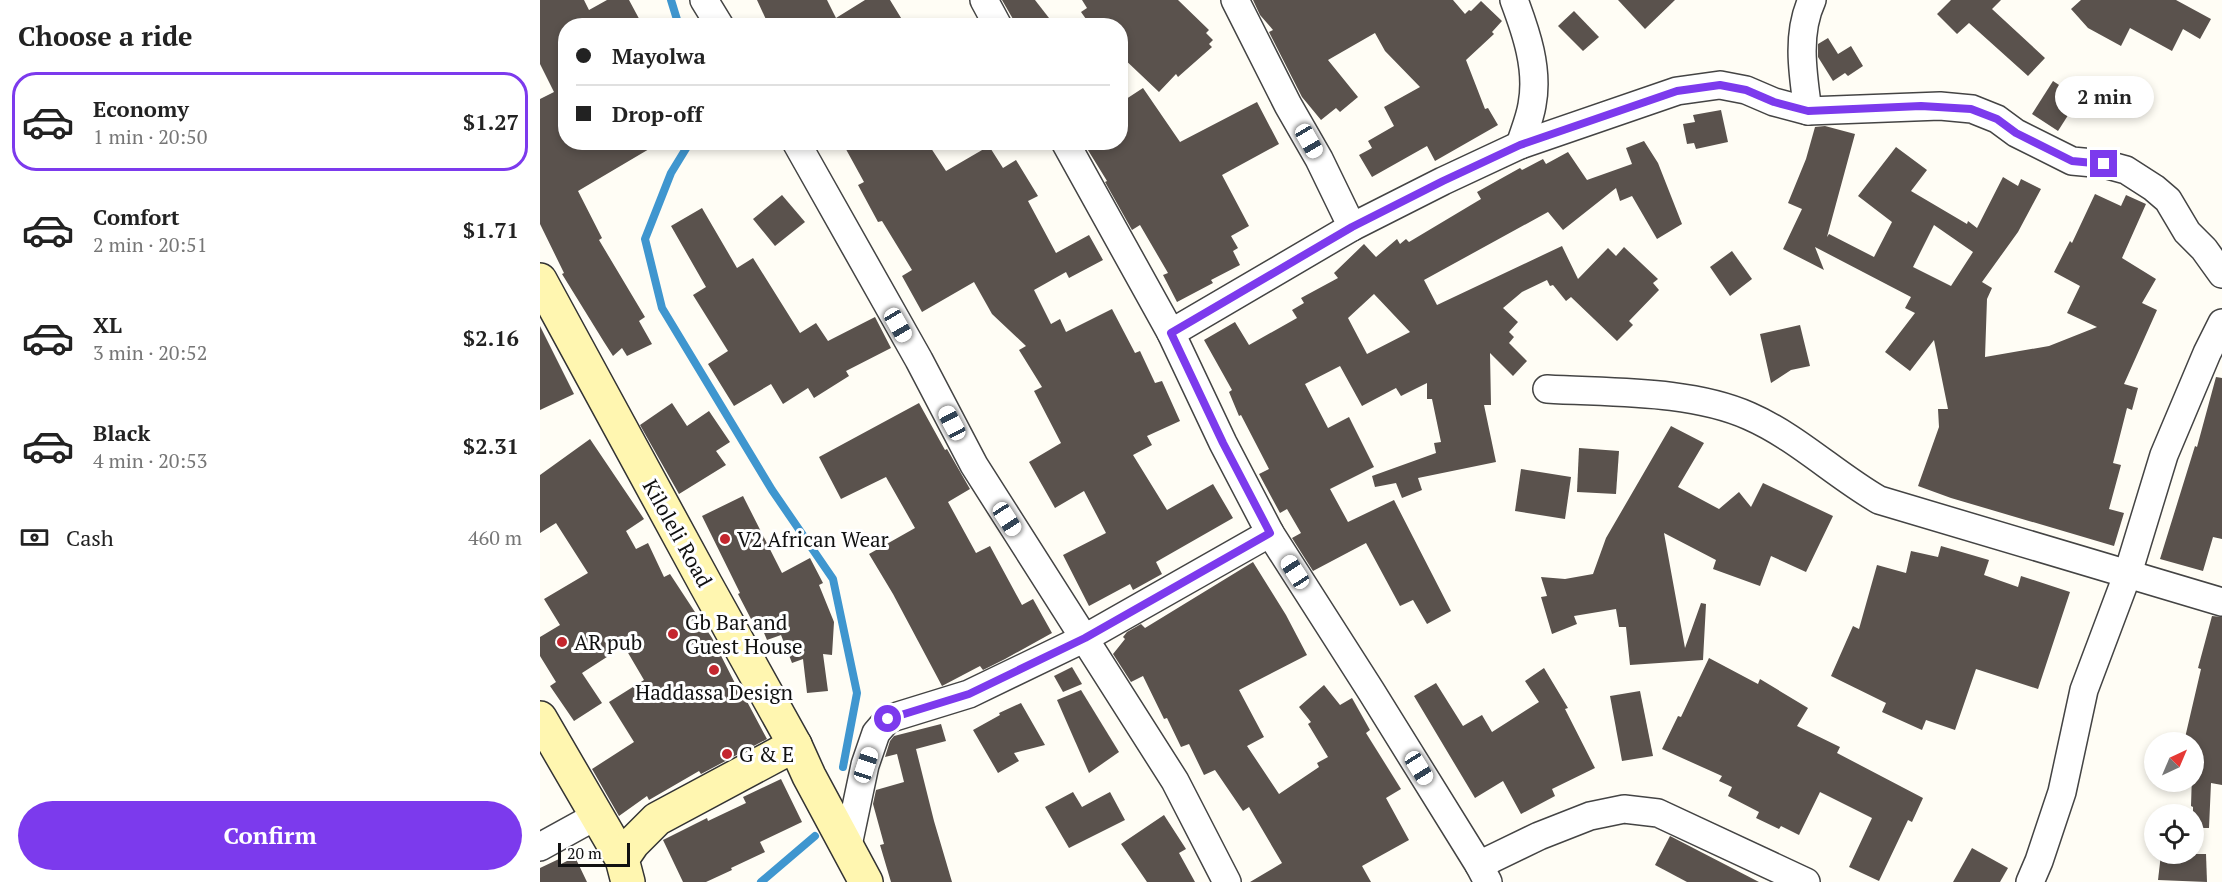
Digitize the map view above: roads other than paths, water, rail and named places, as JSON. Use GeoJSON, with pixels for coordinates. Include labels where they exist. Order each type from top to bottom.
{"type":"FeatureCollection","features":[{"type":"Feature","properties":{"kind":"main road","name":"Kiloleli Road"},"geometry":{"type":"LineString","coordinates":[[540,280],[795,745],[847,850],[866,882]]}},
{"type":"Feature","properties":{"kind":"main road"},"geometry":{"type":"LineString","coordinates":[[540,718],[625,870]]}},
{"type":"Feature","properties":{"kind":"main road"},"geometry":{"type":"LineString","coordinates":[[625,870],[633,843],[657,819],[795,745]]}},
{"type":"Feature","properties":{"kind":"street"},"geometry":{"type":"LineString","coordinates":[[704,0],[715,18]]}},
{"type":"Feature","properties":{"kind":"street"},"geometry":{"type":"LineString","coordinates":[[984,0],[994,18]]}},
{"type":"Feature","properties":{"kind":"street"},"geometry":{"type":"LineString","coordinates":[[1235,0],[1288,105],[1319,159],[1352,227]]}},
{"type":"Feature","properties":{"kind":"street"},"geometry":{"type":"LineString","coordinates":[[1514,0],[1525,30],[1533,65],[1534,84],[1532,105],[1520,145]]}},
{"type":"Feature","properties":{"kind":"street"},"geometry":{"type":"LineString","coordinates":[[1808,111],[1802,39],[1812,0]]}},
{"type":"Feature","properties":{"kind":"street"},"geometry":{"type":"LineString","coordinates":[[1171,333],[1352,227],[1520,145],[1677,91],[1720,85],[1746,90],[1774,102],[1808,111],[1940,106],[1980,112],[1997,119],[2016,133],[2072,161],[2104,164],[2126,170],[2154,188],[2168,200],[2187,232],[2204,249],[2222,274]]}},
{"type":"Feature","properties":{"kind":"street"},"geometry":{"type":"LineString","coordinates":[[801,150],[919,360],[974,465],[1175,781],[1227,882]]}},
{"type":"Feature","properties":{"kind":"street"},"geometry":{"type":"LineString","coordinates":[[1069,150],[1171,333],[1223,443],[1270,533],[1371,691],[1483,874],[1549,832],[1590,816],[1624,809],[1658,813],[1806,882]]}},
{"type":"Feature","properties":{"kind":"street"},"geometry":{"type":"LineString","coordinates":[[2030,882],[2062,792],[2084,690],[2128,573],[2164,455],[2206,353],[2222,323]]}},
{"type":"Feature","properties":{"kind":"street"},"geometry":{"type":"LineString","coordinates":[[1547,389],[1672,397],[1724,406],[1782,434],[1816,456],[1852,484],[1880,500],[2222,602]]}},
{"type":"Feature","properties":{"kind":"street"},"geometry":{"type":"LineString","coordinates":[[847,850],[866,765],[876,733],[888,719],[969,694],[1085,638],[1270,533]]}},
{"type":"Feature","properties":{"kind":"street"},"geometry":{"type":"LineString","coordinates":[[540,848],[596,816]]}},
{"type":"Feature","properties":{"kind":"waterway"},"geometry":{"type":"LineString","coordinates":[[671,0],[677,18]]}},
{"type":"Feature","properties":{"kind":"waterway"},"geometry":{"type":"LineString","coordinates":[[685,150],[671,173],[645,239],[662,308],[772,490],[833,579],[857,693],[843,767]]}},
{"type":"Feature","properties":{"kind":"waterway"},"geometry":{"type":"LineString","coordinates":[[761,882],[815,836]]}},
{"type":"Feature","properties":{"kind":"place","name":"V2 African Wear"},"geometry":{"type":"Point","coordinates":[725,539]}},
{"type":"Feature","properties":{"kind":"place","name":"Gb Bar and Guest House"},"geometry":{"type":"Point","coordinates":[673,634]}},
{"type":"Feature","properties":{"kind":"place","name":"AR pub"},"geometry":{"type":"Point","coordinates":[562,642]}},
{"type":"Feature","properties":{"kind":"place","name":"Haddassa Design"},"geometry":{"type":"Point","coordinates":[714,670]}},
{"type":"Feature","properties":{"kind":"place","name":"G & E"},"geometry":{"type":"Point","coordinates":[727,754]}}]}
